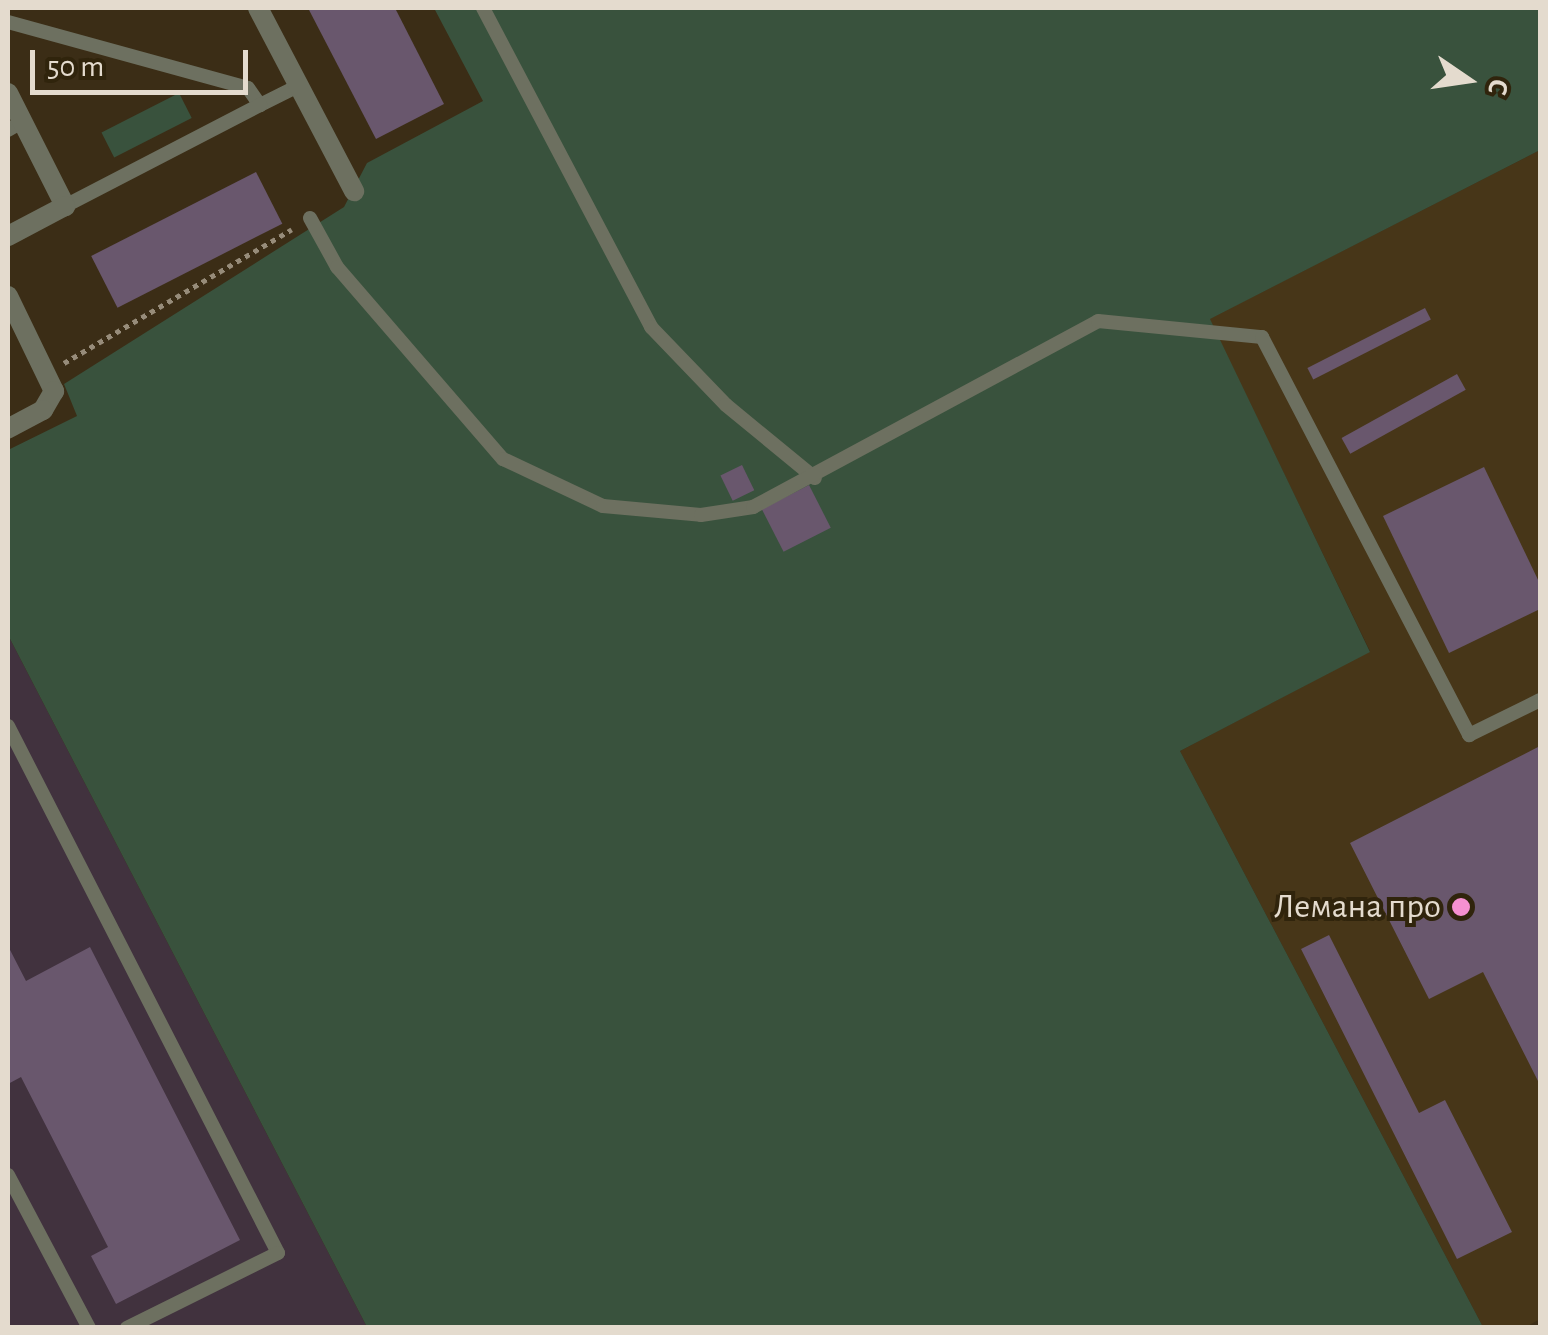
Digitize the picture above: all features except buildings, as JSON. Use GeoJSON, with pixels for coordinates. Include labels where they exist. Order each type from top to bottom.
{"type":"FeatureCollection","features":[{"type":"Feature","properties":{"kind":"street"},"geometry":{"type":"LineString","coordinates":[[258,8],[354,190]]}},
{"type":"Feature","properties":{"kind":"street"},"geometry":{"type":"LineString","coordinates":[[8,94],[15,126],[66,206],[8,236]]}},
{"type":"Feature","properties":{"kind":"street"},"geometry":{"type":"LineString","coordinates":[[8,296],[53,385],[50,405],[8,429]]}},
{"type":"Feature","properties":{"kind":"lane"},"geometry":{"type":"LineString","coordinates":[[483,8],[651,327],[726,404],[815,478]]}},
{"type":"Feature","properties":{"kind":"lane"},"geometry":{"type":"LineString","coordinates":[[8,22],[248,88],[260,104]]}},
{"type":"Feature","properties":{"kind":"lane"},"geometry":{"type":"LineString","coordinates":[[66,206],[298,86]]}},
{"type":"Feature","properties":{"kind":"lane"},"geometry":{"type":"LineString","coordinates":[[310,218],[337,267],[503,459],[603,506],[701,515],[752,506],[815,478],[872,438],[1098,321],[1262,337],[1468,735],[1540,700]]}},
{"type":"Feature","properties":{"kind":"lane"},"geometry":{"type":"LineString","coordinates":[[8,726],[278,1253],[126,1328]]}},
{"type":"Feature","properties":{"kind":"lane"},"geometry":{"type":"LineString","coordinates":[[8,1175],[89,1328]]}},
{"type":"Feature","properties":{"kind":"path"},"geometry":{"type":"LineString","coordinates":[[46,372],[310,218]]}},
{"type":"Feature","properties":{"kind":"shaded area"},"geometry":{"type":"Polygon","coordinates":[[[1540,150],[1540,1319],[1526,1327],[1483,1327],[1180,751],[1370,651],[1209,319],[1540,150]]]}},
{"type":"Feature","properties":{"kind":"shaded area"},"geometry":{"type":"Polygon","coordinates":[[[8,635],[367,1327],[8,1327],[8,635]]]}},
{"type":"Feature","properties":{"kind":"green space"},"geometry":{"type":"Polygon","coordinates":[[[434,8],[1540,8],[1540,150],[1210,319],[1370,652],[1180,751],[1483,1327],[367,1327],[8,635],[8,450],[77,416],[64,384],[344,207],[367,163],[483,101],[434,8]]]}},
{"type":"Feature","properties":{"kind":"green space"},"geometry":{"type":"Polygon","coordinates":[[[179,93],[192,118],[114,157],[101,132],[179,93]]]}},
{"type":"Feature","properties":{"kind":"place","name":"Лемана про"},"geometry":{"type":"Point","coordinates":[1461,907]}}]}
